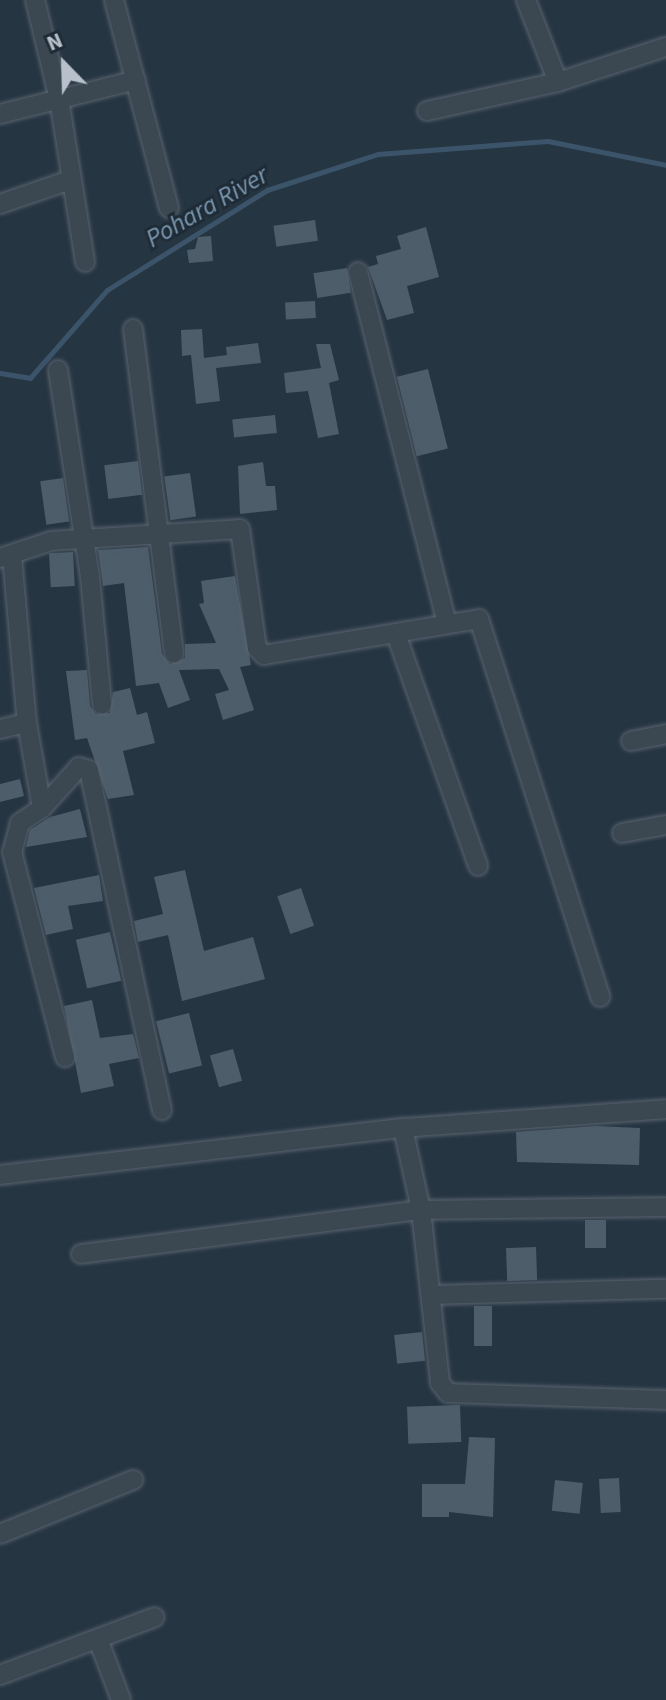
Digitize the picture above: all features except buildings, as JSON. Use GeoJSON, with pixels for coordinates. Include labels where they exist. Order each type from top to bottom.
{"type":"FeatureCollection","features":[{"type":"Feature","properties":{"kind":"street"},"geometry":{"type":"LineString","coordinates":[[35,0],[59,99],[85,262]]}},
{"type":"Feature","properties":{"kind":"street"},"geometry":{"type":"LineString","coordinates":[[114,0],[169,208]]}},
{"type":"Feature","properties":{"kind":"street"},"geometry":{"type":"LineString","coordinates":[[526,0],[558,82]]}},
{"type":"Feature","properties":{"kind":"street"},"geometry":{"type":"LineString","coordinates":[[427,111],[558,82],[666,47]]}},
{"type":"Feature","properties":{"kind":"street"},"geometry":{"type":"LineString","coordinates":[[0,114],[136,80]]}},
{"type":"Feature","properties":{"kind":"street"},"geometry":{"type":"LineString","coordinates":[[0,204],[70,180]]}},
{"type":"Feature","properties":{"kind":"street"},"geometry":{"type":"LineString","coordinates":[[358,272],[447,624]]}},
{"type":"Feature","properties":{"kind":"street"},"geometry":{"type":"LineString","coordinates":[[133,329],[174,653]]}},
{"type":"Feature","properties":{"kind":"street"},"geometry":{"type":"LineString","coordinates":[[58,370],[102,704]]}},
{"type":"Feature","properties":{"kind":"street"},"geometry":{"type":"LineString","coordinates":[[42,808],[27,723],[6,557],[51,541],[240,529],[257,648],[264,655],[479,619],[600,997]]}},
{"type":"Feature","properties":{"kind":"street"},"geometry":{"type":"LineString","coordinates":[[396,634],[478,866]]}},
{"type":"Feature","properties":{"kind":"street"},"geometry":{"type":"LineString","coordinates":[[0,729],[27,723]]}},
{"type":"Feature","properties":{"kind":"street"},"geometry":{"type":"LineString","coordinates":[[631,741],[666,734]]}},
{"type":"Feature","properties":{"kind":"street"},"geometry":{"type":"LineString","coordinates":[[65,1057],[12,852],[20,823],[42,808],[79,767],[89,770],[162,1110]]}},
{"type":"Feature","properties":{"kind":"street"},"geometry":{"type":"LineString","coordinates":[[622,833],[666,825]]}},
{"type":"Feature","properties":{"kind":"street"},"geometry":{"type":"LineString","coordinates":[[0,1175],[403,1128],[666,1109]]}},
{"type":"Feature","properties":{"kind":"street"},"geometry":{"type":"LineString","coordinates":[[403,1128],[421,1210],[440,1383],[448,1393],[666,1400]]}},
{"type":"Feature","properties":{"kind":"street"},"geometry":{"type":"LineString","coordinates":[[81,1254],[421,1210],[666,1207]]}},
{"type":"Feature","properties":{"kind":"street"},"geometry":{"type":"LineString","coordinates":[[431,1295],[666,1289]]}},
{"type":"Feature","properties":{"kind":"street"},"geometry":{"type":"LineString","coordinates":[[0,1534],[133,1480]]}},
{"type":"Feature","properties":{"kind":"street"},"geometry":{"type":"LineString","coordinates":[[0,1675],[155,1617]]}},
{"type":"Feature","properties":{"kind":"street"},"geometry":{"type":"LineString","coordinates":[[98,1639],[121,1700]]}},
{"type":"Feature","properties":{"kind":"waterway","name":"Pohara River"},"geometry":{"type":"LineString","coordinates":[[0,373],[30,378],[107,290],[267,190],[378,154],[548,141],[666,165]]}}]}
